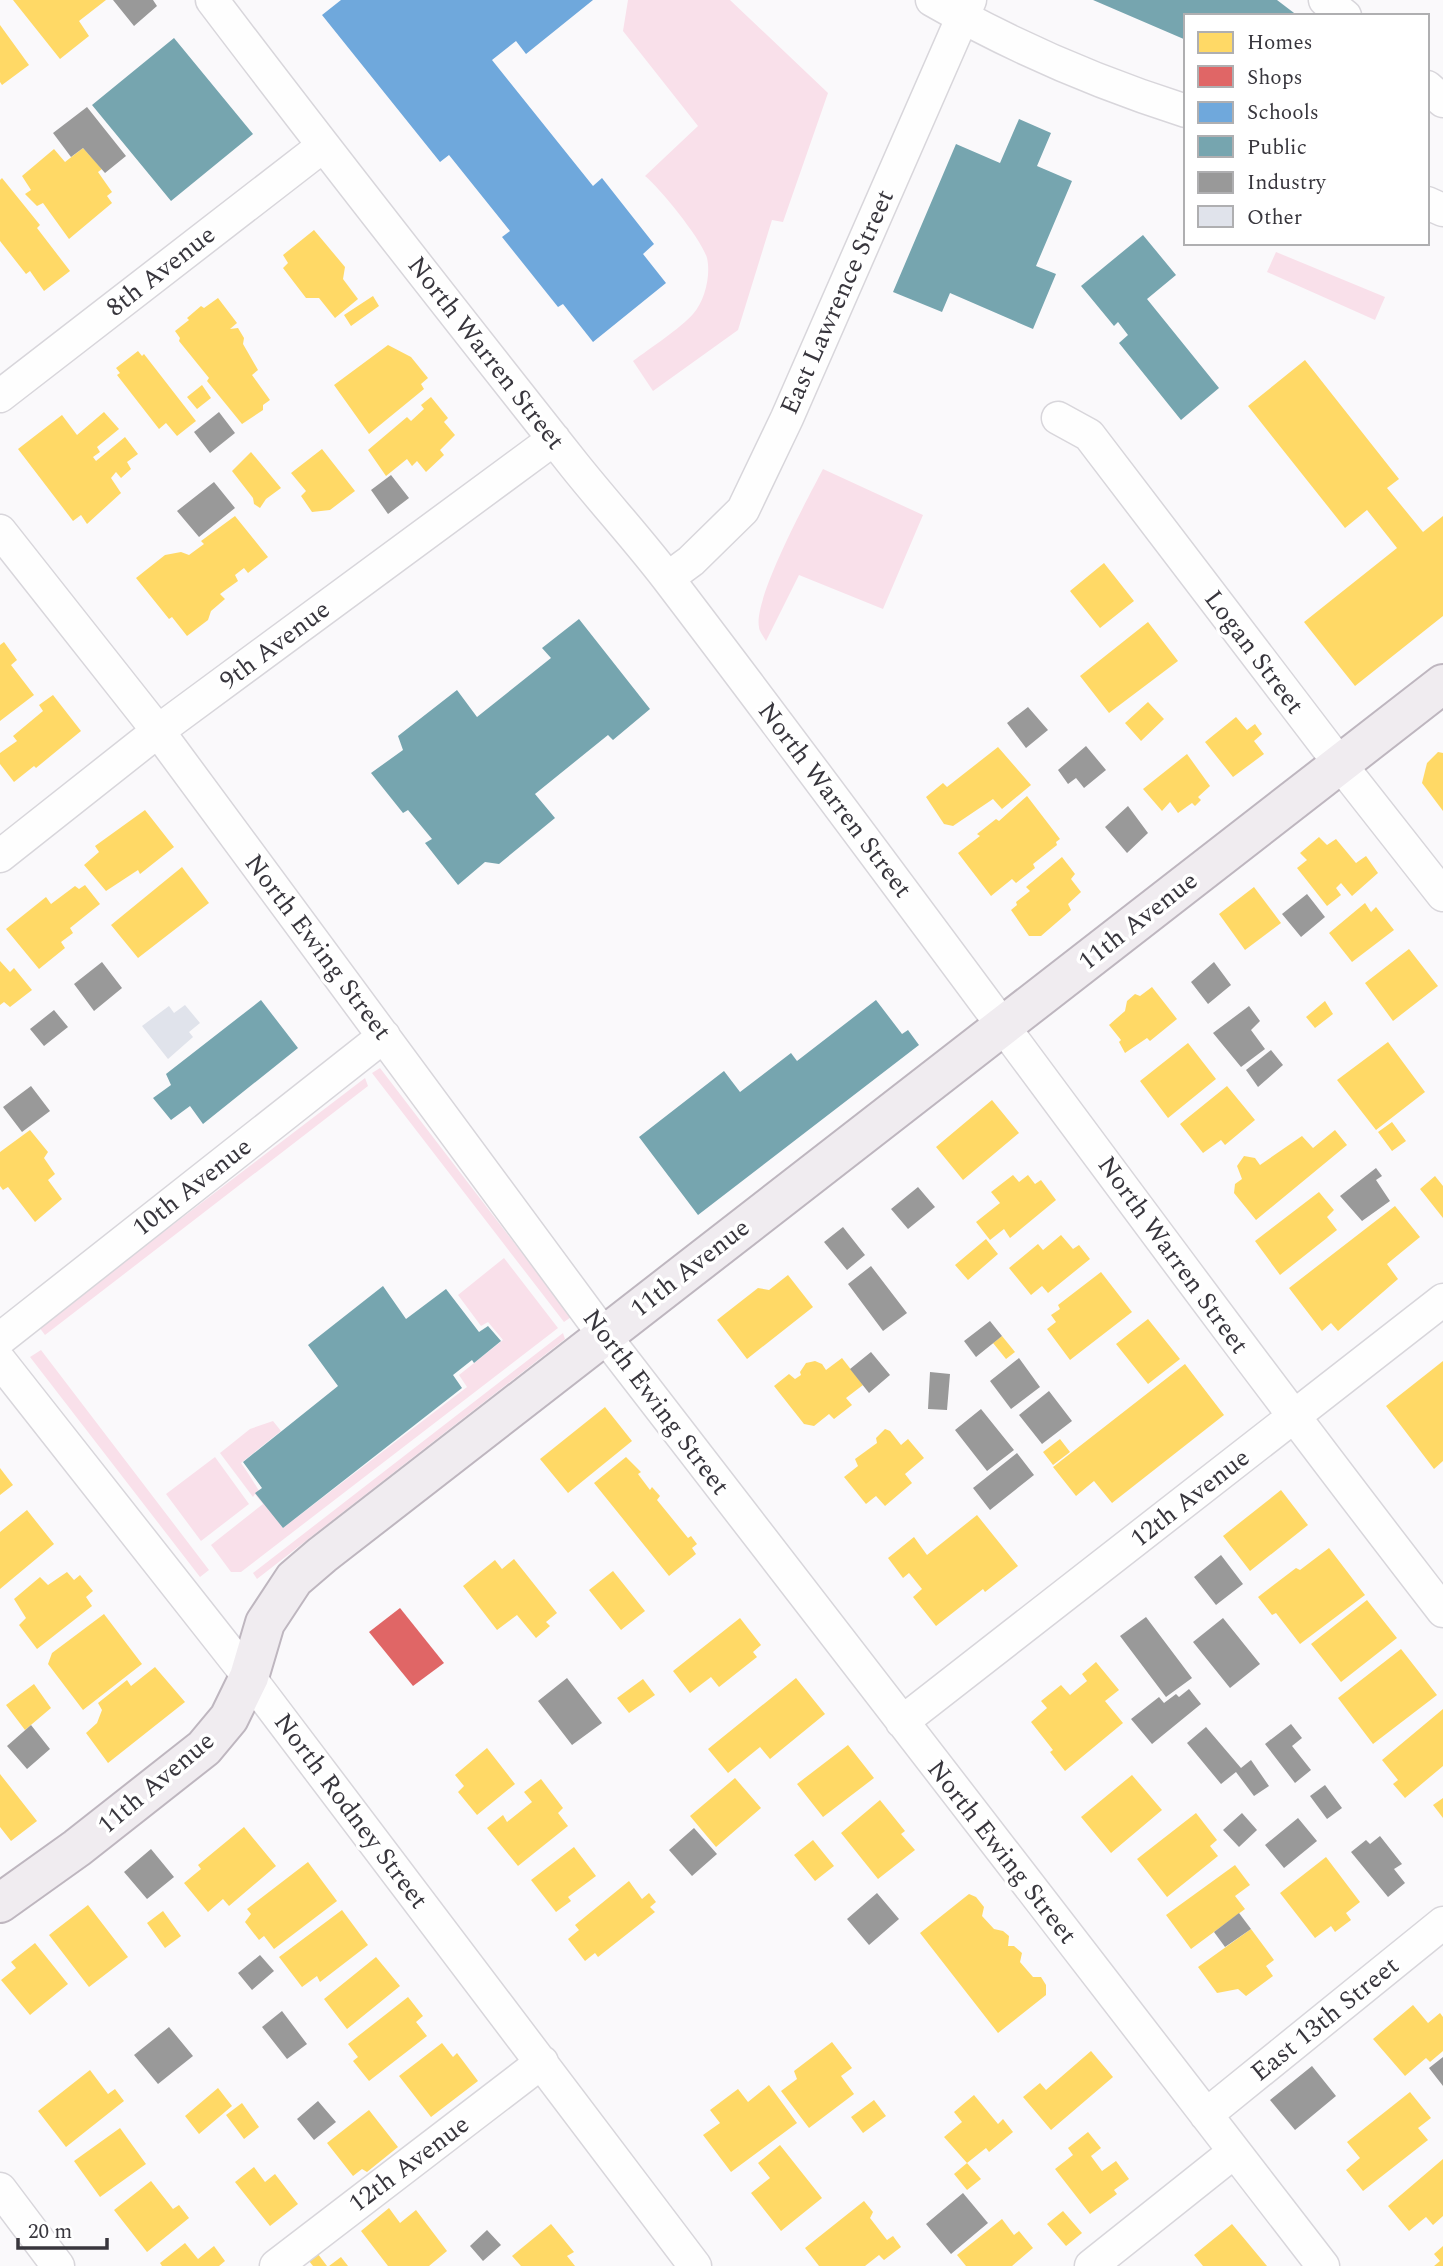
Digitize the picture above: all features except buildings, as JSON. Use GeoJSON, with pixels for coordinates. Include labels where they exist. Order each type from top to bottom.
{"type":"FeatureCollection","features":[{"type":"Feature","properties":{"kind":"main road","name":"11th Avenue"},"geometry":{"type":"LineString","coordinates":[[0,1903],[77,1848],[204,1748],[229,1718],[248,1677],[265,1623],[294,1579],[1443,684]]}},
{"type":"Feature","properties":{"kind":"street","name":"North Warren Street"},"geometry":{"type":"LineString","coordinates":[[212,0],[323,146],[554,439],[668,578],[1293,1418],[1443,1611]]}},
{"type":"Feature","properties":{"kind":"street"},"geometry":{"type":"LineString","coordinates":[[932,0],[967,8],[1008,40],[1124,91],[1184,110]]}},
{"type":"Feature","properties":{"kind":"street"},"geometry":{"type":"LineString","coordinates":[[1325,0],[1342,14]]}},
{"type":"Feature","properties":{"kind":"street","name":"East Lawrence Street"},"geometry":{"type":"LineString","coordinates":[[668,578],[691,561],[743,510],[787,418],[967,8]]}},
{"type":"Feature","properties":{"kind":"street"},"geometry":{"type":"LineString","coordinates":[[1429,89],[1443,101]]}},
{"type":"Feature","properties":{"kind":"street","name":"8th Avenue"},"geometry":{"type":"LineString","coordinates":[[0,396],[323,146]]}},
{"type":"Feature","properties":{"kind":"street","name":"Logan Street"},"geometry":{"type":"LineString","coordinates":[[1058,418],[1089,435],[1443,895]]}},
{"type":"Feature","properties":{"kind":"street","name":"9th Avenue"},"geometry":{"type":"LineString","coordinates":[[0,856],[158,732],[554,439]]}},
{"type":"Feature","properties":{"kind":"street","name":"North Ewing Street"},"geometry":{"type":"LineString","coordinates":[[0,531],[158,732],[604,1335],[1323,2266]]}},
{"type":"Feature","properties":{"kind":"street","name":"10th Avenue"},"geometry":{"type":"LineString","coordinates":[[0,1339],[384,1036]]}},
{"type":"Feature","properties":{"kind":"street","name":"12th Avenue"},"geometry":{"type":"LineString","coordinates":[[902,1722],[1443,1300]]}},
{"type":"Feature","properties":{"kind":"street","name":"North Rodney Street"},"geometry":{"type":"LineString","coordinates":[[0,1361],[248,1677],[695,2266]]}},
{"type":"Feature","properties":{"kind":"street","name":"East 13th Street"},"geometry":{"type":"LineString","coordinates":[[1206,2115],[1443,1923]]}},
{"type":"Feature","properties":{"kind":"street","name":"12th Avenue"},"geometry":{"type":"LineString","coordinates":[[276,2266],[542,2062]]}},
{"type":"Feature","properties":{"kind":"street"},"geometry":{"type":"LineString","coordinates":[[1091,2266],[1234,2151]]}},
{"type":"Feature","properties":{"kind":"street"},"geometry":{"type":"LineString","coordinates":[[0,2189],[58,2266]]}},
{"type":"Feature","properties":{"kind":"shaded area"},"geometry":{"type":"Polygon","coordinates":[[[628,0],[730,0],[828,93],[783,222],[772,220],[738,330],[653,391],[633,361],[688,320],[697,309],[704,295],[708,265],[704,250],[689,227],[645,176],[698,126],[623,31],[628,0]]]}},
{"type":"Feature","properties":{"kind":"shaded area"},"geometry":{"type":"Polygon","coordinates":[[[1276,252],[1385,297],[1375,320],[1267,272],[1276,252]]]}},
{"type":"Feature","properties":{"kind":"shaded area"},"geometry":{"type":"Polygon","coordinates":[[[823,469],[923,515],[883,609],[799,575],[766,641],[759,627],[759,613],[764,595],[783,548],[823,469]]]}},
{"type":"Feature","properties":{"kind":"shaded area"},"geometry":{"type":"Polygon","coordinates":[[[380,1068],[571,1317],[564,1322],[372,1073],[380,1068]]]}},
{"type":"Feature","properties":{"kind":"shaded area"},"geometry":{"type":"Polygon","coordinates":[[[365,1078],[368,1086],[45,1335],[39,1327],[365,1078]]]}},
{"type":"Feature","properties":{"kind":"shaded area"},"geometry":{"type":"Polygon","coordinates":[[[504,1258],[558,1328],[241,1572],[231,1572],[211,1545],[263,1504],[255,1494],[253,1497],[220,1453],[250,1429],[273,1421],[281,1431],[241,1463],[283,1528],[467,1387],[459,1375],[503,1340],[488,1322],[481,1326],[458,1295],[504,1258]]]}},
{"type":"Feature","properties":{"kind":"shaded area"},"geometry":{"type":"Polygon","coordinates":[[[563,1333],[565,1339],[257,1579],[253,1573],[563,1333]]]}},
{"type":"Feature","properties":{"kind":"shaded area"},"geometry":{"type":"Polygon","coordinates":[[[41,1350],[209,1570],[200,1577],[30,1357],[41,1350]]]}},
{"type":"Feature","properties":{"kind":"shaded area"},"geometry":{"type":"Polygon","coordinates":[[[215,1457],[249,1504],[201,1541],[166,1494],[215,1457]]]}}]}
